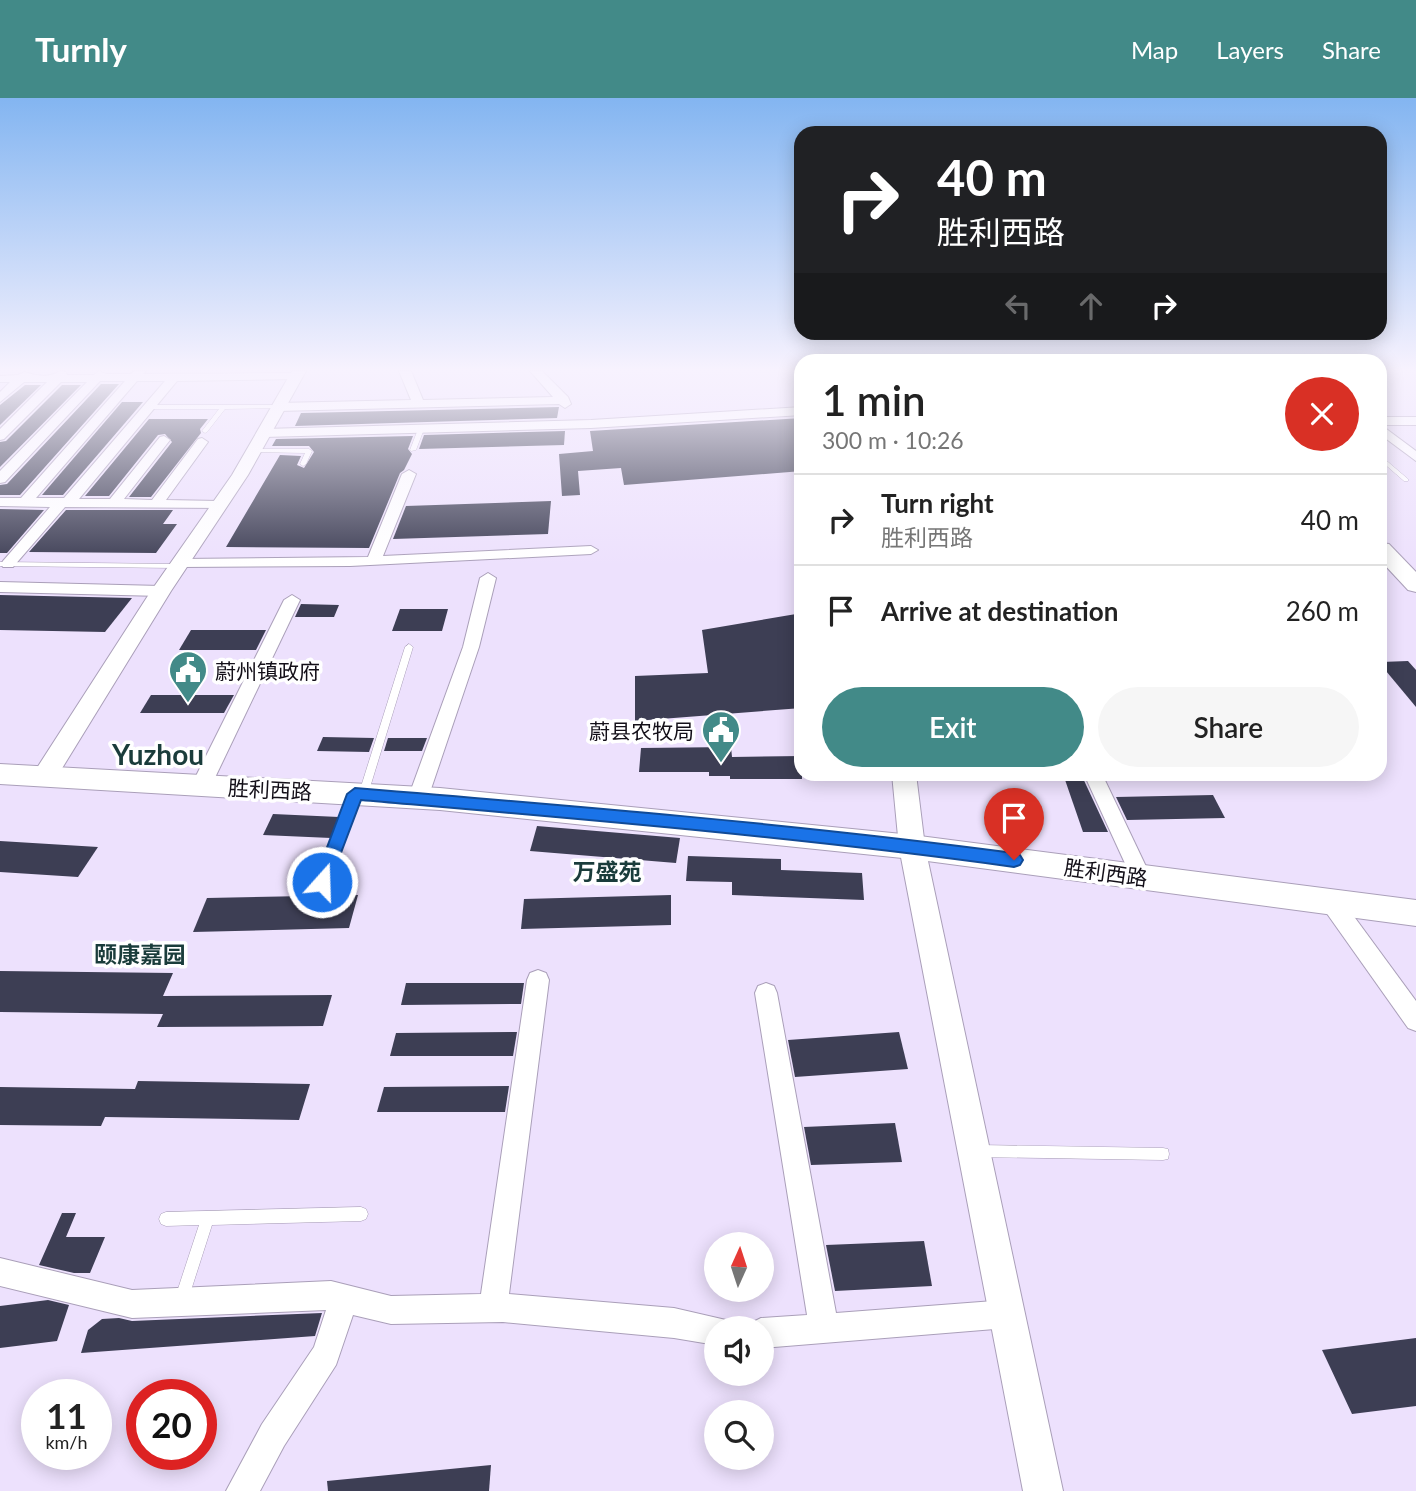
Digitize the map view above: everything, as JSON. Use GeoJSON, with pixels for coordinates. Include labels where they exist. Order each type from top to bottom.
{"type":"FeatureCollection","features":[{"type":"Feature","properties":{"kind":"main road"},"geometry":{"type":"LineString","coordinates":[[1387,555],[1416,585]]}},
{"type":"Feature","properties":{"kind":"main road","name":"胜利西路"},"geometry":{"type":"LineString","coordinates":[[0,774],[418,798],[912,846],[1416,913]]}},
{"type":"Feature","properties":{"kind":"street"},"geometry":{"type":"LineString","coordinates":[[0,480],[42,436]]}},
{"type":"Feature","properties":{"kind":"street"},"geometry":{"type":"LineString","coordinates":[[25,502],[83,436]]}},
{"type":"Feature","properties":{"kind":"street"},"geometry":{"type":"LineString","coordinates":[[4,564],[64,503],[123,436]]}},
{"type":"Feature","properties":{"kind":"street"},"geometry":{"type":"LineString","coordinates":[[44,777],[262,436]]}},
{"type":"Feature","properties":{"kind":"street"},"geometry":{"type":"LineString","coordinates":[[1390,436],[1416,457]]}},
{"type":"Feature","properties":{"kind":"street"},"geometry":{"type":"LineString","coordinates":[[156,504],[203,437]]}},
{"type":"Feature","properties":{"kind":"street"},"geometry":{"type":"LineString","coordinates":[[113,503],[164,440]]}},
{"type":"Feature","properties":{"kind":"street"},"geometry":{"type":"LineString","coordinates":[[374,561],[409,474]]}},
{"type":"Feature","properties":{"kind":"street"},"geometry":{"type":"LineString","coordinates":[[0,502],[219,505]]}},
{"type":"Feature","properties":{"kind":"street"},"geometry":{"type":"LineString","coordinates":[[178,565],[374,561],[591,550]]}},
{"type":"Feature","properties":{"kind":"street"},"geometry":{"type":"LineString","coordinates":[[418,798],[471,647],[488,578]]}},
{"type":"Feature","properties":{"kind":"street"},"geometry":{"type":"LineString","coordinates":[[0,587],[161,591]]}},
{"type":"Feature","properties":{"kind":"street"},"geometry":{"type":"LineString","coordinates":[[201,786],[292,600]]}},
{"type":"Feature","properties":{"kind":"street"},"geometry":{"type":"LineString","coordinates":[[905,781],[912,846],[1043,1491]]}},
{"type":"Feature","properties":{"kind":"street"},"geometry":{"type":"LineString","coordinates":[[1096,781],[1142,877]]}},
{"type":"Feature","properties":{"kind":"street"},"geometry":{"type":"LineString","coordinates":[[1331,902],[1416,1020]]}},
{"type":"Feature","properties":{"kind":"street"},"geometry":{"type":"LineString","coordinates":[[493,1308],[538,980]]}},
{"type":"Feature","properties":{"kind":"street"},"geometry":{"type":"LineString","coordinates":[[766,993],[824,1328]]}},
{"type":"Feature","properties":{"kind":"street"},"geometry":{"type":"LineString","coordinates":[[0,1272],[132,1304],[331,1295],[391,1310],[493,1308],[674,1323],[704,1328]]}},
{"type":"Feature","properties":{"kind":"street"},"geometry":{"type":"LineString","coordinates":[[242,1491],[273,1434],[326,1355],[344,1298]]}},
{"type":"Feature","properties":{"kind":"street"},"geometry":{"type":"LineString","coordinates":[[774,1333],[1007,1314]]}},
{"type":"Feature","properties":{"kind":"lane"},"geometry":{"type":"LineString","coordinates":[[413,450],[418,436]]}},
{"type":"Feature","properties":{"kind":"lane"},"geometry":{"type":"LineString","coordinates":[[253,451],[309,451],[303,464]]}},
{"type":"Feature","properties":{"kind":"lane"},"geometry":{"type":"LineString","coordinates":[[1387,463],[1406,480]]}},
{"type":"Feature","properties":{"kind":"lane"},"geometry":{"type":"LineString","coordinates":[[4,564],[178,565]]}},
{"type":"Feature","properties":{"kind":"lane"},"geometry":{"type":"LineString","coordinates":[[322,882],[359,794],[410,647]]}},
{"type":"Feature","properties":{"kind":"lane"},"geometry":{"type":"LineString","coordinates":[[974,1150],[1163,1154]]}},
{"type":"Feature","properties":{"kind":"lane"},"geometry":{"type":"LineString","coordinates":[[166,1219],[361,1214]]}},
{"type":"Feature","properties":{"kind":"lane"},"geometry":{"type":"LineString","coordinates":[[181,1302],[208,1217]]}},
{"type":"Feature","properties":{"kind":"building"},"geometry":{"type":"Polygon","coordinates":[[[11,436],[31,436],[0,467],[0,442],[11,436]]]}},
{"type":"Feature","properties":{"kind":"building"},"geometry":{"type":"Polygon","coordinates":[[[52,436],[73,436],[20,495],[0,495],[0,485],[7,484],[52,436]]]}},
{"type":"Feature","properties":{"kind":"building"},"geometry":{"type":"Polygon","coordinates":[[[93,436],[114,436],[63,495],[42,495],[93,436]]]}},
{"type":"Feature","properties":{"kind":"building"},"geometry":{"type":"Polygon","coordinates":[[[135,436],[157,436],[109,496],[85,496],[135,436]]]}},
{"type":"Feature","properties":{"kind":"building"},"geometry":{"type":"Polygon","coordinates":[[[167,436],[199,436],[151,497],[129,497],[172,442],[167,436]]]}},
{"type":"Feature","properties":{"kind":"building"},"geometry":{"type":"Polygon","coordinates":[[[413,436],[408,449],[412,454],[400,473],[369,548],[226,547],[280,455],[301,456],[297,465],[304,468],[314,452],[309,446],[272,446],[276,439],[413,436]]]}},
{"type":"Feature","properties":{"kind":"building"},"geometry":{"type":"Polygon","coordinates":[[[424,436],[565,436],[564,445],[419,449],[424,436]]]}},
{"type":"Feature","properties":{"kind":"building"},"geometry":{"type":"Polygon","coordinates":[[[591,436],[794,436],[794,472],[624,485],[621,468],[578,471],[580,495],[562,496],[559,454],[593,451],[591,436]]]}},
{"type":"Feature","properties":{"kind":"building"},"geometry":{"type":"Polygon","coordinates":[[[551,501],[548,534],[393,539],[406,506],[551,501]]]}},
{"type":"Feature","properties":{"kind":"building"},"geometry":{"type":"Polygon","coordinates":[[[0,509],[44,510],[7,553],[0,553],[0,509]]]}},
{"type":"Feature","properties":{"kind":"building"},"geometry":{"type":"Polygon","coordinates":[[[66,510],[173,510],[163,524],[177,524],[156,553],[29,552],[66,510]]]}},
{"type":"Feature","properties":{"kind":"building"},"geometry":{"type":"Polygon","coordinates":[[[0,595],[132,598],[105,632],[0,630],[0,595]]]}},
{"type":"Feature","properties":{"kind":"building"},"geometry":{"type":"Polygon","coordinates":[[[301,604],[339,605],[334,617],[295,617],[301,604]]]}},
{"type":"Feature","properties":{"kind":"building"},"geometry":{"type":"Polygon","coordinates":[[[400,609],[448,609],[442,631],[392,631],[400,609]]]}},
{"type":"Feature","properties":{"kind":"building"},"geometry":{"type":"Polygon","coordinates":[[[794,614],[794,709],[635,721],[635,676],[708,673],[702,630],[794,614]]]}},
{"type":"Feature","properties":{"kind":"building"},"geometry":{"type":"Polygon","coordinates":[[[191,630],[266,630],[256,650],[179,650],[191,630]]]}},
{"type":"Feature","properties":{"kind":"building"},"geometry":{"type":"Polygon","coordinates":[[[1408,661],[1416,670],[1416,707],[1387,672],[1387,662],[1408,661]]]}},
{"type":"Feature","properties":{"kind":"building","name":"蔚州镇政府"},"geometry":{"type":"Polygon","coordinates":[[[151,695],[234,695],[224,713],[140,713],[151,695]]]}},
{"type":"Feature","properties":{"kind":"building"},"geometry":{"type":"Polygon","coordinates":[[[323,737],[374,738],[369,752],[317,751],[323,737]]]}},
{"type":"Feature","properties":{"kind":"building"},"geometry":{"type":"Polygon","coordinates":[[[388,738],[427,738],[422,751],[384,751],[388,738]]]}},
{"type":"Feature","properties":{"kind":"building","name":"蔚县农牧局"},"geometry":{"type":"Polygon","coordinates":[[[731,747],[732,757],[794,756],[794,779],[730,779],[730,776],[709,776],[709,772],[639,772],[641,748],[731,747]]]}},
{"type":"Feature","properties":{"kind":"building"},"geometry":{"type":"Polygon","coordinates":[[[1065,781],[1084,781],[1108,832],[1083,832],[1065,781]]]}},
{"type":"Feature","properties":{"kind":"building"},"geometry":{"type":"Polygon","coordinates":[[[1213,795],[1225,818],[1127,820],[1116,797],[1213,795]]]}},
{"type":"Feature","properties":{"kind":"building"},"geometry":{"type":"Polygon","coordinates":[[[273,814],[339,817],[331,838],[263,835],[273,814]]]}},
{"type":"Feature","properties":{"kind":"building"},"geometry":{"type":"Polygon","coordinates":[[[537,826],[680,838],[676,863],[530,851],[537,826]]]}},
{"type":"Feature","properties":{"kind":"building"},"geometry":{"type":"Polygon","coordinates":[[[0,841],[98,847],[78,877],[0,872],[0,841]]]}},
{"type":"Feature","properties":{"kind":"building"},"geometry":{"type":"Polygon","coordinates":[[[688,856],[781,859],[781,870],[862,873],[864,900],[732,895],[732,882],[686,881],[688,856]]]}},
{"type":"Feature","properties":{"kind":"building"},"geometry":{"type":"Polygon","coordinates":[[[358,895],[349,928],[193,932],[207,898],[358,895]]]}},
{"type":"Feature","properties":{"kind":"building"},"geometry":{"type":"Polygon","coordinates":[[[671,895],[671,925],[521,929],[524,899],[671,895]]]}},
{"type":"Feature","properties":{"kind":"building"},"geometry":{"type":"Polygon","coordinates":[[[0,971],[173,973],[163,996],[332,995],[323,1026],[157,1027],[163,1014],[0,1012],[0,971]]]}},
{"type":"Feature","properties":{"kind":"building"},"geometry":{"type":"Polygon","coordinates":[[[406,983],[524,983],[521,1004],[401,1005],[406,983]]]}},
{"type":"Feature","properties":{"kind":"building"},"geometry":{"type":"Polygon","coordinates":[[[517,1032],[513,1056],[390,1056],[396,1033],[517,1032]]]}},
{"type":"Feature","properties":{"kind":"building"},"geometry":{"type":"Polygon","coordinates":[[[899,1032],[908,1069],[795,1077],[788,1040],[899,1032]]]}},
{"type":"Feature","properties":{"kind":"building"},"geometry":{"type":"Polygon","coordinates":[[[138,1081],[310,1084],[299,1120],[105,1117],[101,1126],[0,1125],[0,1087],[135,1089],[138,1081]]]}},
{"type":"Feature","properties":{"kind":"building"},"geometry":{"type":"Polygon","coordinates":[[[509,1086],[505,1112],[377,1112],[384,1087],[509,1086]]]}},
{"type":"Feature","properties":{"kind":"building"},"geometry":{"type":"Polygon","coordinates":[[[895,1123],[902,1162],[811,1165],[804,1127],[895,1123]]]}},
{"type":"Feature","properties":{"kind":"building"},"geometry":{"type":"Polygon","coordinates":[[[62,1213],[76,1213],[66,1237],[105,1237],[90,1273],[74,1273],[39,1265],[62,1213]]]}},
{"type":"Feature","properties":{"kind":"building"},"geometry":{"type":"Polygon","coordinates":[[[924,1241],[932,1286],[835,1291],[826,1245],[924,1241]]]}},
{"type":"Feature","properties":{"kind":"building"},"geometry":{"type":"Polygon","coordinates":[[[48,1300],[69,1305],[57,1341],[0,1348],[0,1306],[48,1300]]]}},
{"type":"Feature","properties":{"kind":"building"},"geometry":{"type":"Polygon","coordinates":[[[322,1313],[315,1336],[81,1353],[88,1330],[102,1319],[119,1318],[132,1321],[322,1313]]]}},
{"type":"Feature","properties":{"kind":"building"},"geometry":{"type":"Polygon","coordinates":[[[1416,1338],[1416,1406],[1352,1414],[1322,1350],[1416,1338]]]}},
{"type":"Feature","properties":{"kind":"building"},"geometry":{"type":"Polygon","coordinates":[[[491,1465],[489,1491],[328,1491],[327,1481],[491,1465]]]}},
{"type":"Feature","properties":{"kind":"place","name":"蔚州镇政府"},"geometry":{"type":"Point","coordinates":[188,704]}},
{"type":"Feature","properties":{"kind":"place","name":"蔚县农牧局"},"geometry":{"type":"Point","coordinates":[721,764]}},
{"type":"Feature","properties":{"kind":"district","name":"Yuzhou"},"geometry":{"type":"Point","coordinates":[158,754]}},
{"type":"Feature","properties":{"kind":"district","name":"万盛苑"},"geometry":{"type":"Point","coordinates":[607,871]}},
{"type":"Feature","properties":{"kind":"district","name":"颐康嘉园"},"geometry":{"type":"Point","coordinates":[140,954]}},
{"type":"Feature","properties":{"kind":"route"},"geometry":{"type":"LineString","coordinates":[[322,882],[355,794],[440,799],[912,846],[1014,860]]}}]}
